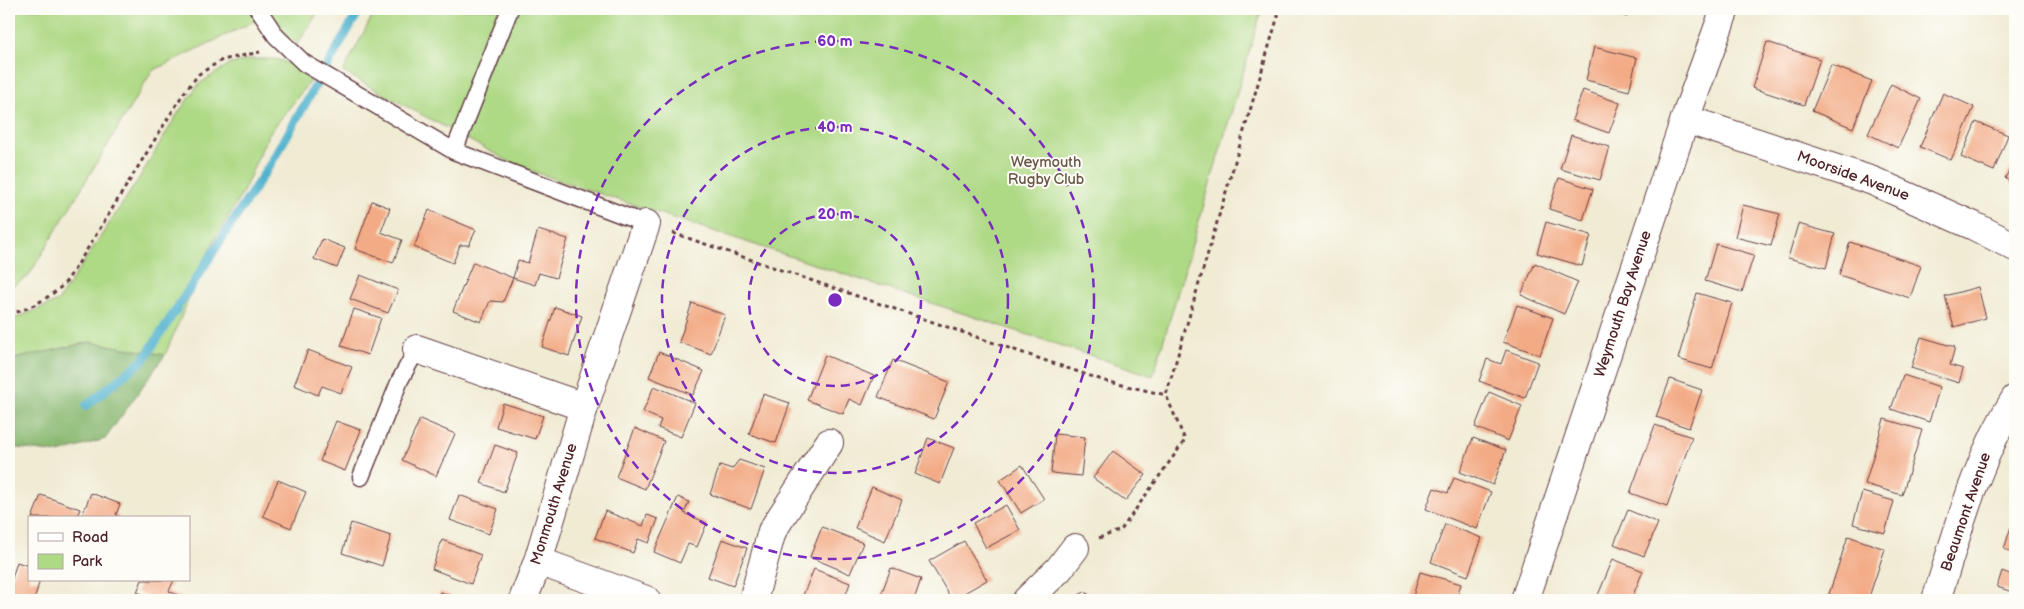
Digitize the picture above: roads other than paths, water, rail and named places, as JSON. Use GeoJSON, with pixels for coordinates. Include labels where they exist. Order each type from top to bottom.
{"type":"FeatureCollection","features":[{"type":"Feature","properties":{"kind":"street","name":"Weymouth Bay Avenue"},"geometry":{"type":"LineString","coordinates":[[1525,600],[1685,119],[1725,9]]}},
{"type":"Feature","properties":{"kind":"street","name":"Moorside Avenue"},"geometry":{"type":"LineString","coordinates":[[1685,119],[1873,181],[1974,226],[2015,247]]}},
{"type":"Feature","properties":{"kind":"street","name":"Monmouth Avenue"},"geometry":{"type":"LineString","coordinates":[[523,600],[538,561],[584,407],[646,224]]}},
{"type":"Feature","properties":{"kind":"street"},"geometry":{"type":"LineString","coordinates":[[417,348],[584,407]]}},
{"type":"Feature","properties":{"kind":"street","name":"Beaumont Avenue"},"geometry":{"type":"LineString","coordinates":[[1936,600],[1979,468],[2015,399]]}},
{"type":"Feature","properties":{"kind":"street"},"geometry":{"type":"LineString","coordinates":[[753,600],[772,531],[829,443]]}},
{"type":"Feature","properties":{"kind":"street"},"geometry":{"type":"LineString","coordinates":[[1027,600],[1059,569],[1076,548]]}},
{"type":"Feature","properties":{"kind":"street"},"geometry":{"type":"LineString","coordinates":[[538,561],[646,600]]}},
{"type":"Feature","properties":{"kind":"lane"},"geometry":{"type":"LineString","coordinates":[[258,9],[276,36],[304,63],[454,151],[646,224]]}},
{"type":"Feature","properties":{"kind":"lane"},"geometry":{"type":"LineString","coordinates":[[454,151],[510,9]]}},
{"type":"Feature","properties":{"kind":"lane"},"geometry":{"type":"LineString","coordinates":[[362,477],[400,380],[417,348]]}},
{"type":"Feature","properties":{"kind":"waterway"},"geometry":{"type":"LineString","coordinates":[[86,406],[144,359],[271,163],[360,9]]}},
{"type":"Feature","properties":{"kind":"park label","name":"Weymouth Rugby Club"},"geometry":{"type":"Point","coordinates":[1046,170]}}]}
